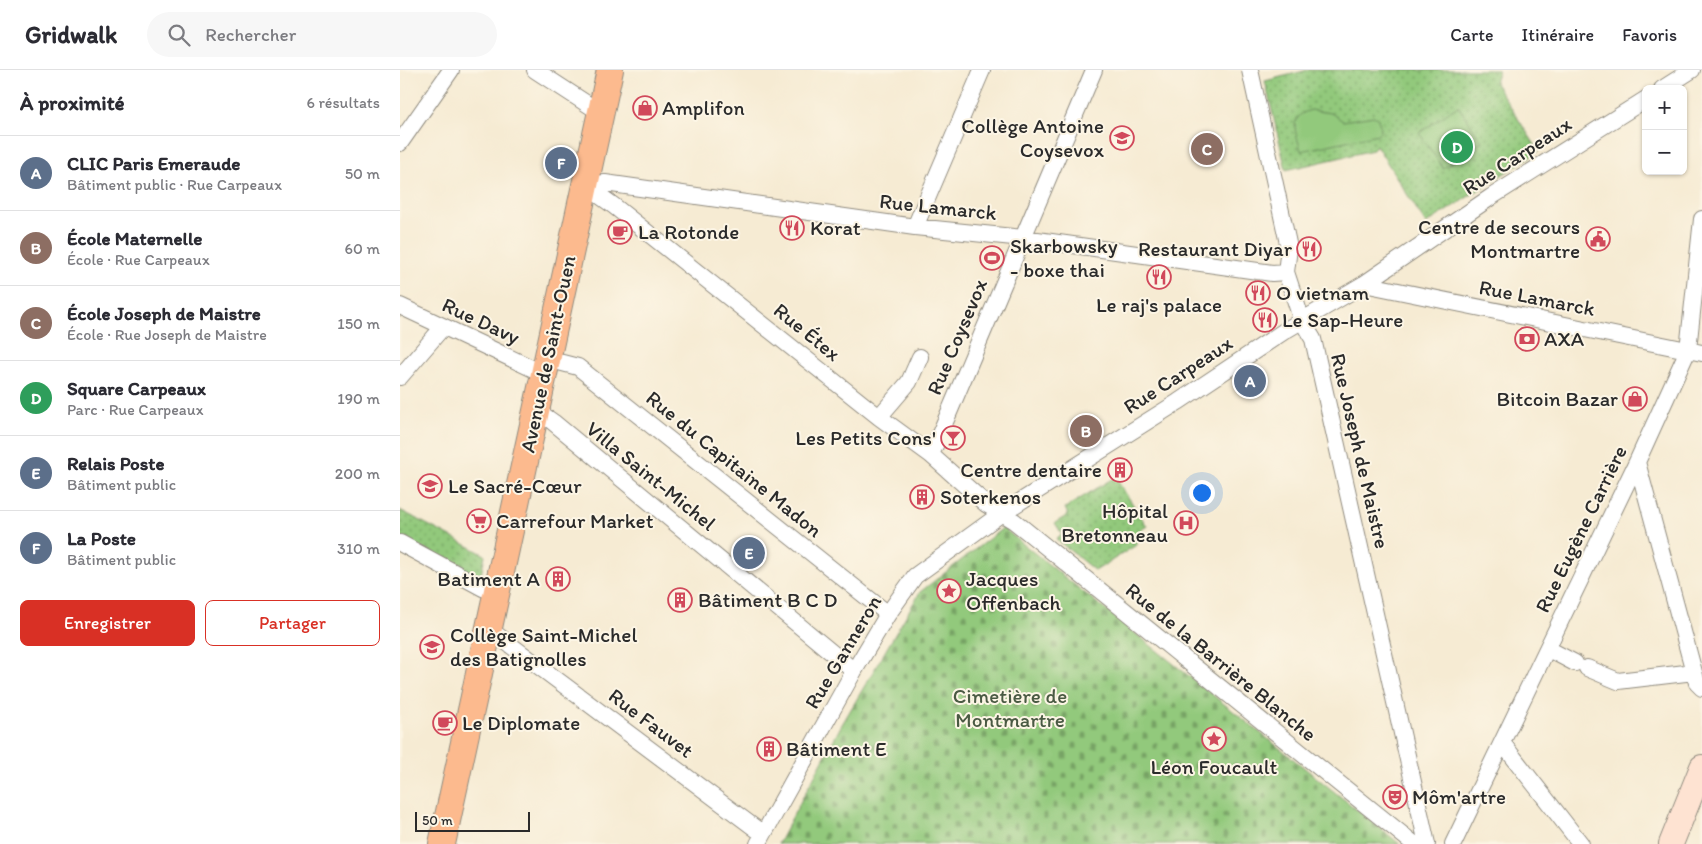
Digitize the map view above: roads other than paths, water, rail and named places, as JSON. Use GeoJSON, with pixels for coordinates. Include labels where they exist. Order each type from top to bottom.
{"type":"FeatureCollection","features":[{"type":"Feature","properties":{"kind":"main road","name":"Avenue de Saint-Ouen"},"geometry":{"type":"LineString","coordinates":[[442,844],[610,70]]}},
{"type":"Feature","properties":{"kind":"street"},"geometry":{"type":"LineString","coordinates":[[400,143],[452,70]]}},
{"type":"Feature","properties":{"kind":"street"},"geometry":{"type":"LineString","coordinates":[[535,70],[601,113]]}},
{"type":"Feature","properties":{"kind":"street"},"geometry":{"type":"LineString","coordinates":[[915,227],[982,70]]}},
{"type":"Feature","properties":{"kind":"street","name":"Rue Coysevox"},"geometry":{"type":"LineString","coordinates":[[931,456],[1094,70]]}},
{"type":"Feature","properties":{"kind":"street","name":"Rue Joseph de Maistre"},"geometry":{"type":"LineString","coordinates":[[1250,70],[1289,248],[1286,272],[1302,321],[1313,339],[1427,844]]}},
{"type":"Feature","properties":{"kind":"street"},"geometry":{"type":"LineString","coordinates":[[1668,85],[1692,70]]}},
{"type":"Feature","properties":{"kind":"street","name":"Rue Carpeaux"},"geometry":{"type":"LineString","coordinates":[[1002,513],[1302,321],[1364,284],[1468,213],[1642,102]]}},
{"type":"Feature","properties":{"kind":"street","name":"Rue Lamarck"},"geometry":{"type":"LineString","coordinates":[[585,185],[605,184],[915,227],[1023,238],[1272,273],[1286,272]]}},
{"type":"Feature","properties":{"kind":"street","name":"Rue Étex"},"geometry":{"type":"LineString","coordinates":[[585,185],[931,456],[986,504],[1002,513]]}},
{"type":"Feature","properties":{"kind":"street","name":"Rue Eugène Carrière"},"geometry":{"type":"LineString","coordinates":[[1453,844],[1503,744],[1637,462],[1695,351],[1702,219]]}},
{"type":"Feature","properties":{"kind":"street","name":"Rue Lamarck"},"geometry":{"type":"LineString","coordinates":[[1364,284],[1695,351]]}},
{"type":"Feature","properties":{"kind":"street","name":"Rue Davy"},"geometry":{"type":"LineString","coordinates":[[400,306],[443,327],[546,367]]}},
{"type":"Feature","properties":{"kind":"street"},"geometry":{"type":"LineString","coordinates":[[400,377],[443,327]]}},
{"type":"Feature","properties":{"kind":"street"},"geometry":{"type":"LineString","coordinates":[[879,416],[908,382],[920,357]]}},
{"type":"Feature","properties":{"kind":"street","name":"Rue du Capitaine Madon"},"geometry":{"type":"LineString","coordinates":[[546,367],[578,366],[888,614]]}},
{"type":"Feature","properties":{"kind":"street","name":"Villa Saint-Michel"},"geometry":{"type":"LineString","coordinates":[[536,410],[553,422],[854,671]]}},
{"type":"Feature","properties":{"kind":"street"},"geometry":{"type":"LineString","coordinates":[[1637,462],[1697,683],[1702,688]]}},
{"type":"Feature","properties":{"kind":"street","name":"Rue Ganneron"},"geometry":{"type":"LineString","coordinates":[[760,839],[854,671],[888,614],[915,576],[1002,513]]}},
{"type":"Feature","properties":{"kind":"street","name":"Rue de la Barrière Blanche"},"geometry":{"type":"LineString","coordinates":[[1002,513],[1414,844]]}},
{"type":"Feature","properties":{"kind":"street"},"geometry":{"type":"LineString","coordinates":[[400,544],[483,588],[497,592]]}},
{"type":"Feature","properties":{"kind":"street","name":"Rue Fauvet"},"geometry":{"type":"LineString","coordinates":[[489,629],[760,839]]}},
{"type":"Feature","properties":{"kind":"street"},"geometry":{"type":"LineString","coordinates":[[1554,652],[1581,666],[1618,681],[1694,672]]}},
{"type":"Feature","properties":{"kind":"street"},"geometry":{"type":"LineString","coordinates":[[1503,744],[1581,844]]}},
{"type":"Feature","properties":{"kind":"street"},"geometry":{"type":"LineString","coordinates":[[1671,844],[1702,767]]}},
{"type":"Feature","properties":{"kind":"place","name":"Amplifon"},"geometry":{"type":"Point","coordinates":[645,108]}},
{"type":"Feature","properties":{"kind":"place","name":"Collège Antoine Coysevox"},"geometry":{"type":"Point","coordinates":[1122,138]}},
{"type":"Feature","properties":{"kind":"place","name":"Square Carpeaux"},"geometry":{"type":"Point","coordinates":[1457,147]}},
{"type":"Feature","properties":{"kind":"place","name":"École Joseph de Maistre"},"geometry":{"type":"Point","coordinates":[1207,149]}},
{"type":"Feature","properties":{"kind":"place","name":"La Poste"},"geometry":{"type":"Point","coordinates":[561,163]}},
{"type":"Feature","properties":{"kind":"place","name":"Korat"},"geometry":{"type":"Point","coordinates":[792,228]}},
{"type":"Feature","properties":{"kind":"place","name":"La Rotonde"},"geometry":{"type":"Point","coordinates":[620,232]}},
{"type":"Feature","properties":{"kind":"place","name":"Centre de secours Montmartre"},"geometry":{"type":"Point","coordinates":[1598,239]}},
{"type":"Feature","properties":{"kind":"place","name":"Restaurant Diyar"},"geometry":{"type":"Point","coordinates":[1309,249]}},
{"type":"Feature","properties":{"kind":"place","name":"Skarbowsky - boxe thai"},"geometry":{"type":"Point","coordinates":[992,258]}},
{"type":"Feature","properties":{"kind":"place","name":"Le raj's palace"},"geometry":{"type":"Point","coordinates":[1159,277]}},
{"type":"Feature","properties":{"kind":"place","name":"O vietnam"},"geometry":{"type":"Point","coordinates":[1258,293]}},
{"type":"Feature","properties":{"kind":"place","name":"Le Sap-Heure"},"geometry":{"type":"Point","coordinates":[1265,320]}},
{"type":"Feature","properties":{"kind":"place","name":"AXA"},"geometry":{"type":"Point","coordinates":[1527,339]}},
{"type":"Feature","properties":{"kind":"place","name":"CLIC Paris Emeraude"},"geometry":{"type":"Point","coordinates":[1250,381]}},
{"type":"Feature","properties":{"kind":"place","name":"Bitcoin Bazar"},"geometry":{"type":"Point","coordinates":[1635,399]}},
{"type":"Feature","properties":{"kind":"place","name":"École Maternelle"},"geometry":{"type":"Point","coordinates":[1086,431]}},
{"type":"Feature","properties":{"kind":"place","name":"Les Petits Cons'"},"geometry":{"type":"Point","coordinates":[953,438]}},
{"type":"Feature","properties":{"kind":"place","name":"Centre dentaire"},"geometry":{"type":"Point","coordinates":[1120,470]}},
{"type":"Feature","properties":{"kind":"place","name":"Le Sacré-Cœur"},"geometry":{"type":"Point","coordinates":[430,486]}},
{"type":"Feature","properties":{"kind":"place","name":"Soterkenos"},"geometry":{"type":"Point","coordinates":[922,497]}},
{"type":"Feature","properties":{"kind":"place","name":"Carrefour Market"},"geometry":{"type":"Point","coordinates":[479,521]}},
{"type":"Feature","properties":{"kind":"place","name":"Hôpital Bretonneau"},"geometry":{"type":"Point","coordinates":[1186,523]}},
{"type":"Feature","properties":{"kind":"place","name":"Relais Poste"},"geometry":{"type":"Point","coordinates":[749,553]}},
{"type":"Feature","properties":{"kind":"place","name":"Batiment A"},"geometry":{"type":"Point","coordinates":[558,579]}},
{"type":"Feature","properties":{"kind":"place","name":"Jacques Offenbach"},"geometry":{"type":"Point","coordinates":[949,591]}},
{"type":"Feature","properties":{"kind":"place","name":"Bâtiment B C D"},"geometry":{"type":"Point","coordinates":[680,600]}},
{"type":"Feature","properties":{"kind":"place","name":"Collège Saint-Michel des Batignolles"},"geometry":{"type":"Point","coordinates":[432,647]}},
{"type":"Feature","properties":{"kind":"place","name":"Le Diplomate"},"geometry":{"type":"Point","coordinates":[445,723]}},
{"type":"Feature","properties":{"kind":"place","name":"Léon Foucault"},"geometry":{"type":"Point","coordinates":[1214,739]}},
{"type":"Feature","properties":{"kind":"place","name":"Bâtiment E"},"geometry":{"type":"Point","coordinates":[769,749]}},
{"type":"Feature","properties":{"kind":"place","name":"Môm'artre"},"geometry":{"type":"Point","coordinates":[1395,797]}},
{"type":"Feature","properties":{"kind":"park label","name":"Cimetière de Montmartre"},"geometry":{"type":"Point","coordinates":[1010,708]}}]}
